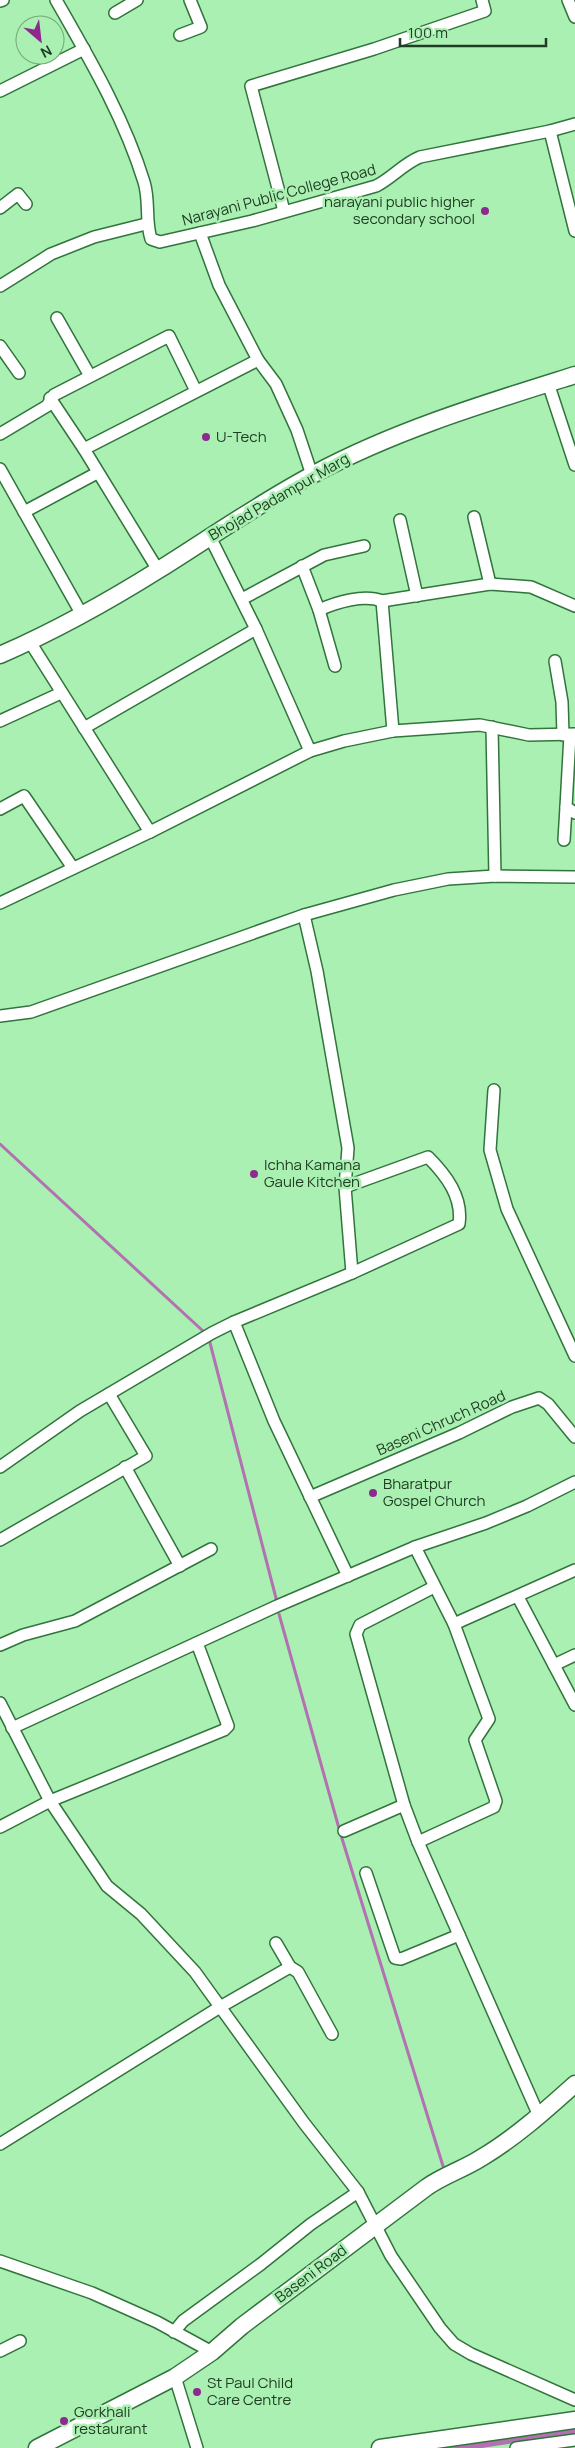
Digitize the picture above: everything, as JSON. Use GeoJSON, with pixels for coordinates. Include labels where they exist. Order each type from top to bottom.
{"type":"FeatureCollection","features":[{"type":"Feature","properties":{"kind":"street"},"geometry":{"type":"LineString","coordinates":[[0,286],[51,254],[94,237],[146,224],[148,208],[144,183],[120,119],[56,0]]}},
{"type":"Feature","properties":{"kind":"street"},"geometry":{"type":"LineString","coordinates":[[115,13],[137,0]]}},
{"type":"Feature","properties":{"kind":"street"},"geometry":{"type":"LineString","coordinates":[[180,35],[201,27],[190,0]]}},
{"type":"Feature","properties":{"kind":"street"},"geometry":{"type":"LineString","coordinates":[[284,211],[251,86],[374,48],[485,10],[482,0]]}},
{"type":"Feature","properties":{"kind":"street"},"geometry":{"type":"LineString","coordinates":[[568,0],[575,17]]}},
{"type":"Feature","properties":{"kind":"street"},"geometry":{"type":"LineString","coordinates":[[0,90],[84,49]]}},
{"type":"Feature","properties":{"kind":"street","name":"Narayani Public College Road"},"geometry":{"type":"LineString","coordinates":[[146,224],[151,239],[160,242],[200,233],[376,186],[386,181],[407,163],[420,157],[550,131],[575,124]]}},
{"type":"Feature","properties":{"kind":"street"},"geometry":{"type":"LineString","coordinates":[[550,131],[575,231]]}},
{"type":"Feature","properties":{"kind":"street"},"geometry":{"type":"LineString","coordinates":[[0,208],[18,194],[26,204]]}},
{"type":"Feature","properties":{"kind":"street"},"geometry":{"type":"LineString","coordinates":[[200,233],[219,285],[258,360],[276,384],[297,430],[312,475]]}},
{"type":"Feature","properties":{"kind":"street"},"geometry":{"type":"LineString","coordinates":[[57,318],[90,376]]}},
{"type":"Feature","properties":{"kind":"street"},"geometry":{"type":"LineString","coordinates":[[0,434],[47,406],[50,398],[169,336],[196,391]]}},
{"type":"Feature","properties":{"kind":"street"},"geometry":{"type":"LineString","coordinates":[[0,346],[19,373]]}},
{"type":"Feature","properties":{"kind":"street"},"geometry":{"type":"LineString","coordinates":[[84,449],[258,360]]}},
{"type":"Feature","properties":{"kind":"street","name":"Bhojad Padampur Marg"},"geometry":{"type":"LineString","coordinates":[[0,655],[30,642],[158,570],[312,475],[410,430],[575,375]]}},
{"type":"Feature","properties":{"kind":"street"},"geometry":{"type":"LineString","coordinates":[[548,383],[575,465]]}},
{"type":"Feature","properties":{"kind":"street"},"geometry":{"type":"LineString","coordinates":[[50,398],[84,449],[158,570]]}},
{"type":"Feature","properties":{"kind":"street"},"geometry":{"type":"LineString","coordinates":[[0,469],[81,613]]}},
{"type":"Feature","properties":{"kind":"street"},"geometry":{"type":"LineString","coordinates":[[24,512],[97,473]]}},
{"type":"Feature","properties":{"kind":"street"},"geometry":{"type":"LineString","coordinates":[[474,517],[490,584]]}},
{"type":"Feature","properties":{"kind":"street"},"geometry":{"type":"LineString","coordinates":[[400,520],[417,596]]}},
{"type":"Feature","properties":{"kind":"street"},"geometry":{"type":"LineString","coordinates":[[210,537],[242,599],[310,751]]}},
{"type":"Feature","properties":{"kind":"street"},"geometry":{"type":"LineString","coordinates":[[242,599],[324,555],[364,546]]}},
{"type":"Feature","properties":{"kind":"street"},"geometry":{"type":"LineString","coordinates":[[302,566],[320,610],[335,666]]}},
{"type":"Feature","properties":{"kind":"street"},"geometry":{"type":"LineString","coordinates":[[320,610],[331,605],[364,598],[382,601],[490,584],[531,587],[575,606]]}},
{"type":"Feature","properties":{"kind":"street"},"geometry":{"type":"LineString","coordinates":[[382,601],[393,731]]}},
{"type":"Feature","properties":{"kind":"street"},"geometry":{"type":"LineString","coordinates":[[84,728],[256,629]]}},
{"type":"Feature","properties":{"kind":"street"},"geometry":{"type":"LineString","coordinates":[[30,642],[150,832]]}},
{"type":"Feature","properties":{"kind":"street"},"geometry":{"type":"LineString","coordinates":[[555,661],[569,735],[570,810],[564,840]]}},
{"type":"Feature","properties":{"kind":"street"},"geometry":{"type":"LineString","coordinates":[[0,721],[61,693]]}},
{"type":"Feature","properties":{"kind":"street"},"geometry":{"type":"LineString","coordinates":[[0,903],[150,832],[310,751],[344,741],[393,731],[480,725],[529,735],[569,735]]}},
{"type":"Feature","properties":{"kind":"street"},"geometry":{"type":"LineString","coordinates":[[492,727],[495,876]]}},
{"type":"Feature","properties":{"kind":"street"},"geometry":{"type":"LineString","coordinates":[[0,809],[24,796],[73,868]]}},
{"type":"Feature","properties":{"kind":"street"},"geometry":{"type":"LineString","coordinates":[[0,1016],[43,1008],[304,915],[417,884],[495,876],[575,877]]}},
{"type":"Feature","properties":{"kind":"street"},"geometry":{"type":"LineString","coordinates":[[304,915],[317,971],[348,1148],[345,1187],[352,1274]]}},
{"type":"Feature","properties":{"kind":"street"},"geometry":{"type":"LineString","coordinates":[[494,1090],[490,1150],[500,1188],[507,1209],[575,1356]]}},
{"type":"Feature","properties":{"kind":"street"},"geometry":{"type":"LineString","coordinates":[[0,1468],[80,1411],[234,1322],[352,1274],[459,1224],[460,1214],[453,1189],[441,1171],[428,1157],[345,1187]]}},
{"type":"Feature","properties":{"kind":"street"},"geometry":{"type":"LineString","coordinates":[[234,1322],[274,1421],[348,1576]]}},
{"type":"Feature","properties":{"kind":"street"},"geometry":{"type":"LineString","coordinates":[[0,1540],[146,1456],[109,1394]]}},
{"type":"Feature","properties":{"kind":"street","name":"Baseni Chruch Road"},"geometry":{"type":"LineString","coordinates":[[310,1497],[459,1433],[512,1407],[539,1398],[548,1404],[574,1435]]}},
{"type":"Feature","properties":{"kind":"street"},"geometry":{"type":"LineString","coordinates":[[125,1468],[180,1566]]}},
{"type":"Feature","properties":{"kind":"street"},"geometry":{"type":"LineString","coordinates":[[12,1728],[348,1576],[415,1547],[486,1523],[575,1482]]}},
{"type":"Feature","properties":{"kind":"street"},"geometry":{"type":"LineString","coordinates":[[415,1547],[454,1624],[489,1719],[474,1740],[496,1801],[494,1807],[418,1842]]}},
{"type":"Feature","properties":{"kind":"street"},"geometry":{"type":"LineString","coordinates":[[0,1645],[23,1635],[75,1621],[211,1549]]}},
{"type":"Feature","properties":{"kind":"street"},"geometry":{"type":"LineString","coordinates":[[454,1624],[575,1570]]}},
{"type":"Feature","properties":{"kind":"street"},"geometry":{"type":"LineString","coordinates":[[434,1587],[360,1626],[356,1634],[404,1805],[418,1842],[538,2116]]}},
{"type":"Feature","properties":{"kind":"street"},"geometry":{"type":"LineString","coordinates":[[518,1597],[575,1705]]}},
{"type":"Feature","properties":{"kind":"street"},"geometry":{"type":"LineString","coordinates":[[0,1828],[50,1801],[224,1730],[228,1726],[197,1643]]}},
{"type":"Feature","properties":{"kind":"street"},"geometry":{"type":"LineString","coordinates":[[554,1665],[575,1655]]}},
{"type":"Feature","properties":{"kind":"street"},"geometry":{"type":"LineString","coordinates":[[0,1703],[50,1801],[107,1886],[164,1938],[195,1972],[304,2123],[358,2192],[408,2283],[454,2344],[471,2354],[575,2400]]}},
{"type":"Feature","properties":{"kind":"street"},"geometry":{"type":"LineString","coordinates":[[344,1830],[404,1805]]}},
{"type":"Feature","properties":{"kind":"street"},"geometry":{"type":"LineString","coordinates":[[366,1874],[395,1958],[401,1959],[459,1935]]}},
{"type":"Feature","properties":{"kind":"street"},"geometry":{"type":"LineString","coordinates":[[276,1942],[290,1967],[298,1972],[332,2034]]}},
{"type":"Feature","properties":{"kind":"street"},"geometry":{"type":"LineString","coordinates":[[0,2144],[220,2007],[290,1967]]}},
{"type":"Feature","properties":{"kind":"street","name":"Baseni Road"},"geometry":{"type":"LineString","coordinates":[[37,2448],[175,2377],[212,2352],[242,2326],[427,2187],[442,2176],[481,2158],[538,2116],[575,2084]]}},
{"type":"Feature","properties":{"kind":"street"},"geometry":{"type":"LineString","coordinates":[[174,2332],[183,2321],[275,2253],[282,2245],[358,2192]]}},
{"type":"Feature","properties":{"kind":"street"},"geometry":{"type":"LineString","coordinates":[[0,2261],[92,2293],[212,2352]]}},
{"type":"Feature","properties":{"kind":"street"},"geometry":{"type":"LineString","coordinates":[[0,2351],[20,2341]]}},
{"type":"Feature","properties":{"kind":"street"},"geometry":{"type":"LineString","coordinates":[[175,2377],[197,2448]]}},
{"type":"Feature","properties":{"kind":"street"},"geometry":{"type":"LineString","coordinates":[[380,2448],[451,2442],[575,2420]]}},
{"type":"Feature","properties":{"kind":"street"},"geometry":{"type":"LineString","coordinates":[[516,2448],[575,2440]]}},
{"type":"Feature","properties":{"kind":"waterway"},"geometry":{"type":"LineString","coordinates":[[0,1144],[203,1331]]}},
{"type":"Feature","properties":{"kind":"waterway"},"geometry":{"type":"LineString","coordinates":[[209,1339],[277,1602]]}},
{"type":"Feature","properties":{"kind":"waterway"},"geometry":{"type":"LineString","coordinates":[[279,1614],[340,1832],[443,2166]]}},
{"type":"Feature","properties":{"kind":"waterway"},"geometry":{"type":"LineString","coordinates":[[448,2448],[575,2429]]}},
{"type":"Feature","properties":{"kind":"place","name":"narayani public higher secondary school"},"geometry":{"type":"Point","coordinates":[485,211]}},
{"type":"Feature","properties":{"kind":"place","name":"U-Tech"},"geometry":{"type":"Point","coordinates":[206,437]}},
{"type":"Feature","properties":{"kind":"place","name":"Ichha Kamana Gaule Kitchen"},"geometry":{"type":"Point","coordinates":[254,1174]}},
{"type":"Feature","properties":{"kind":"place","name":"Bharatpur Gospel Church"},"geometry":{"type":"Point","coordinates":[373,1493]}},
{"type":"Feature","properties":{"kind":"place","name":"St Paul Child Care Centre"},"geometry":{"type":"Point","coordinates":[197,2392]}},
{"type":"Feature","properties":{"kind":"place","name":"Gorkhali restaurant"},"geometry":{"type":"Point","coordinates":[64,2421]}}]}
